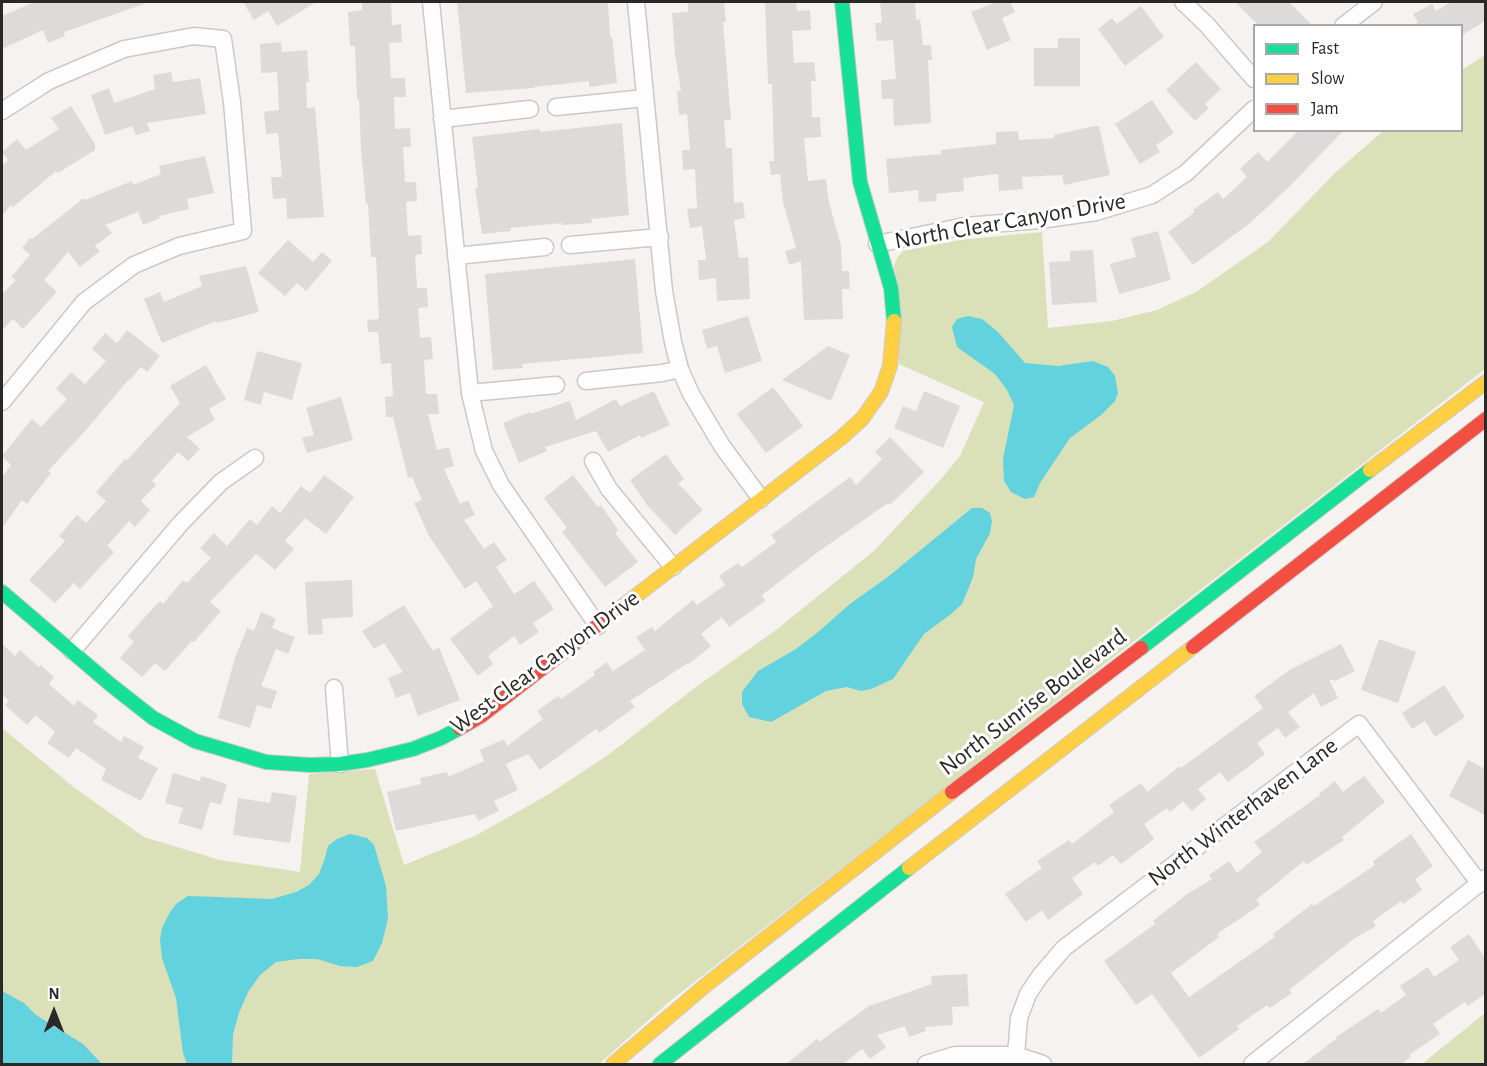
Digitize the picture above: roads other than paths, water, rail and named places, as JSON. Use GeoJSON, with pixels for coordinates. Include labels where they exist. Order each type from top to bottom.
{"type":"FeatureCollection","features":[{"type":"Feature","properties":{"kind":"street"},"geometry":{"type":"LineString","coordinates":[[431,2],[470,393],[484,451],[501,485],[598,626]]}},
{"type":"Feature","properties":{"kind":"street"},"geometry":{"type":"LineString","coordinates":[[636,2],[664,291],[673,342],[680,369],[691,394],[722,446],[761,499]]}},
{"type":"Feature","properties":{"kind":"street","name":"West Clear Canyon Drive"},"geometry":{"type":"LineString","coordinates":[[2,592],[153,718],[195,741],[266,762],[310,765],[367,760],[412,749],[441,738],[481,716],[862,419],[881,392],[890,366],[895,313],[891,288],[860,182],[842,2]]}},
{"type":"Feature","properties":{"kind":"street"},"geometry":{"type":"LineString","coordinates":[[1183,2],[1207,25],[1253,78]]}},
{"type":"Feature","properties":{"kind":"street"},"geometry":{"type":"LineString","coordinates":[[1346,24],[1374,2]]}},
{"type":"Feature","properties":{"kind":"street"},"geometry":{"type":"LineString","coordinates":[[2,111],[49,81],[124,49],[194,36],[223,39],[232,102],[243,231],[179,246],[134,265],[84,302],[2,402]]}},
{"type":"Feature","properties":{"kind":"street"},"geometry":{"type":"LineString","coordinates":[[556,107],[645,98]]}},
{"type":"Feature","properties":{"kind":"street"},"geometry":{"type":"LineString","coordinates":[[442,119],[530,109]]}},
{"type":"Feature","properties":{"kind":"street","name":"North Clear Canyon Drive"},"geometry":{"type":"LineString","coordinates":[[877,244],[965,226],[1095,212],[1152,195],[1186,173],[1253,111]]}},
{"type":"Feature","properties":{"kind":"street"},"geometry":{"type":"LineString","coordinates":[[570,245],[660,237]]}},
{"type":"Feature","properties":{"kind":"street"},"geometry":{"type":"LineString","coordinates":[[456,256],[545,247]]}},
{"type":"Feature","properties":{"kind":"street"},"geometry":{"type":"LineString","coordinates":[[586,381],[680,369]]}},
{"type":"Feature","properties":{"kind":"street","name":"North Sunrise Boulevard"},"geometry":{"type":"LineString","coordinates":[[613,1065],[706,984],[968,779],[1130,657],[1485,382]]}},
{"type":"Feature","properties":{"kind":"street"},"geometry":{"type":"LineString","coordinates":[[470,393],[555,385]]}},
{"type":"Feature","properties":{"kind":"street"},"geometry":{"type":"LineString","coordinates":[[660,1065],[1012,786],[1485,418]]}},
{"type":"Feature","properties":{"kind":"street"},"geometry":{"type":"LineString","coordinates":[[72,651],[181,523],[221,483],[255,458]]}},
{"type":"Feature","properties":{"kind":"street"},"geometry":{"type":"LineString","coordinates":[[593,461],[609,489],[673,567]]}},
{"type":"Feature","properties":{"kind":"street"},"geometry":{"type":"LineString","coordinates":[[334,688],[340,764]]}},
{"type":"Feature","properties":{"kind":"street","name":"North Winterhaven Lane"},"geometry":{"type":"LineString","coordinates":[[1016,1055],[1019,1018],[1028,994],[1064,948],[1359,724],[1483,881]]}},
{"type":"Feature","properties":{"kind":"street"},"geometry":{"type":"LineString","coordinates":[[1252,1065],[1483,881]]}},
{"type":"Feature","properties":{"kind":"street"},"geometry":{"type":"LineString","coordinates":[[926,1065],[956,1055],[1016,1055],[1043,1065]]}},
{"type":"Feature","properties":{"kind":"water"},"geometry":{"type":"Polygon","coordinates":[[[968,316],[982,319],[997,331],[1025,363],[1058,366],[1093,361],[1108,367],[1115,376],[1118,393],[1115,401],[1101,415],[1070,438],[1040,483],[1034,497],[1025,499],[1011,492],[1004,481],[1003,459],[1014,405],[1007,390],[995,374],[957,347],[952,327],[957,319],[968,316]]]}},
{"type":"Feature","properties":{"kind":"water"},"geometry":{"type":"Polygon","coordinates":[[[972,508],[982,508],[990,513],[992,521],[990,533],[976,559],[973,577],[962,604],[924,634],[893,679],[861,691],[847,687],[826,691],[771,722],[749,717],[742,704],[742,692],[758,671],[796,649],[972,508]]]}},
{"type":"Feature","properties":{"kind":"water"},"geometry":{"type":"Polygon","coordinates":[[[350,834],[367,838],[374,845],[386,886],[388,918],[382,943],[373,961],[357,967],[340,966],[317,959],[276,962],[260,975],[248,992],[233,1034],[232,1064],[187,1064],[183,1053],[176,998],[162,958],[160,939],[162,928],[170,912],[176,904],[188,896],[272,899],[296,892],[309,885],[319,874],[328,846],[337,839],[350,834]]]}},
{"type":"Feature","properties":{"kind":"water"},"geometry":{"type":"Polygon","coordinates":[[[2,991],[24,1003],[36,1015],[83,1044],[102,1064],[2,1064],[2,991]]]}}]}
